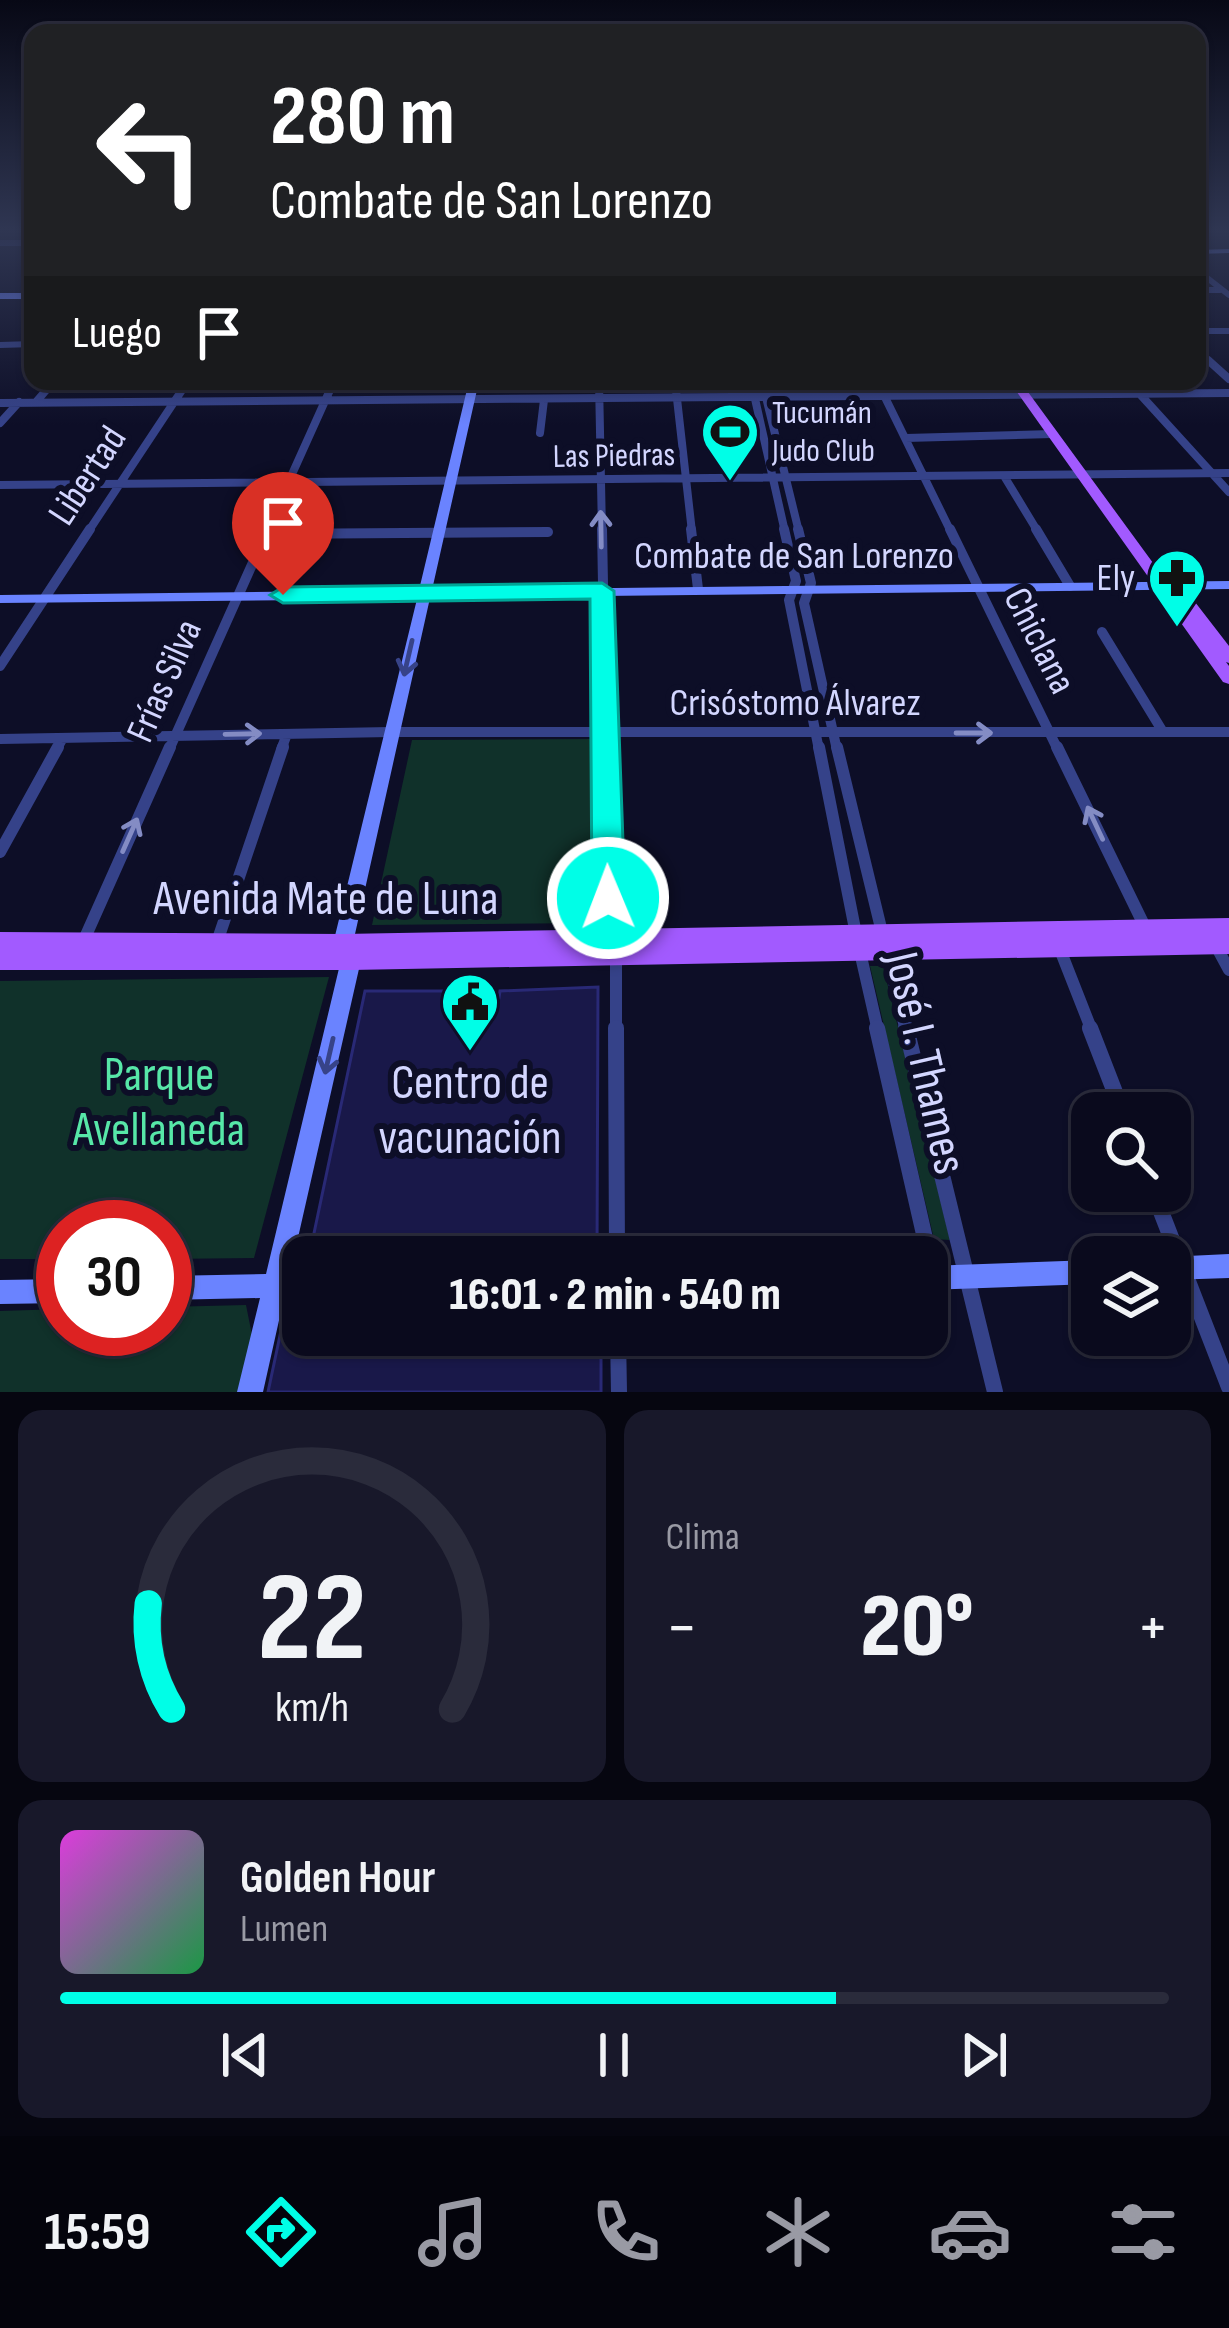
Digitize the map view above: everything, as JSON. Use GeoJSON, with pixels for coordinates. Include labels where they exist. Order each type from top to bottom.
{"type":"FeatureCollection","features":[{"type":"Feature","properties":{"kind":"main road"},"geometry":{"type":"LineString","coordinates":[[1025,390],[1169,586],[1229,657]]}},
{"type":"Feature","properties":{"kind":"main road"},"geometry":{"type":"LineString","coordinates":[[1029,396],[1086,475]]}},
{"type":"Feature","properties":{"kind":"main road"},"geometry":{"type":"LineString","coordinates":[[1169,586],[1229,679]]}},
{"type":"Feature","properties":{"kind":"main road","name":"Avenida Mate de Luna"},"geometry":{"type":"LineString","coordinates":[[0,960],[858,943],[1146,929],[1224,938]]}},
{"type":"Feature","properties":{"kind":"main road","name":"Avenida Mate de Luna"},"geometry":{"type":"LineString","coordinates":[[883,942],[1060,947],[1224,938]]}},
{"type":"Feature","properties":{"kind":"main road","name":"Avenida Mate de Luna"},"geometry":{"type":"LineString","coordinates":[[0,942],[217,942],[347,952]]}},
{"type":"Feature","properties":{"kind":"street"},"geometry":{"type":"LineString","coordinates":[[1206,358],[1229,380]]}},
{"type":"Feature","properties":{"kind":"street"},"geometry":{"type":"LineString","coordinates":[[36,402],[46,390]]}},
{"type":"Feature","properties":{"kind":"street","name":"Libertad"},"geometry":{"type":"LineString","coordinates":[[0,666],[182,390]]}},
{"type":"Feature","properties":{"kind":"street","name":"Frías Silva"},"geometry":{"type":"LineString","coordinates":[[83,942],[330,390]]}},
{"type":"Feature","properties":{"kind":"street"},"geometry":{"type":"LineString","coordinates":[[250,1392],[390,732],[472,390]]}},
{"type":"Feature","properties":{"kind":"street"},"geometry":{"type":"LineString","coordinates":[[599,390],[617,1236]]}},
{"type":"Feature","properties":{"kind":"street"},"geometry":{"type":"LineString","coordinates":[[676,390],[698,589]]}},
{"type":"Feature","properties":{"kind":"street"},"geometry":{"type":"LineString","coordinates":[[756,390],[780,477],[832,733],[994,1392]]}},
{"type":"Feature","properties":{"kind":"street"},"geometry":{"type":"LineString","coordinates":[[761,400],[762,390]]}},
{"type":"Feature","properties":{"kind":"street","name":"Chiclana"},"geometry":{"type":"LineString","coordinates":[[882,390],[1146,929]]}},
{"type":"Feature","properties":{"kind":"street"},"geometry":{"type":"LineString","coordinates":[[1137,390],[1229,492]]}},
{"type":"Feature","properties":{"kind":"street"},"geometry":{"type":"LineString","coordinates":[[0,403],[1229,393]]}},
{"type":"Feature","properties":{"kind":"street"},"geometry":{"type":"LineString","coordinates":[[540,433],[544,400]]}},
{"type":"Feature","properties":{"kind":"street"},"geometry":{"type":"LineString","coordinates":[[0,423],[19,403]]}},
{"type":"Feature","properties":{"kind":"street"},"geometry":{"type":"LineString","coordinates":[[906,438],[1052,434]]}},
{"type":"Feature","properties":{"kind":"street","name":"Las Piedras"},"geometry":{"type":"LineString","coordinates":[[0,485],[1229,473]]}},
{"type":"Feature","properties":{"kind":"street"},"geometry":{"type":"LineString","coordinates":[[1004,476],[1070,586]]}},
{"type":"Feature","properties":{"kind":"street"},"geometry":{"type":"LineString","coordinates":[[263,534],[548,532]]}},
{"type":"Feature","properties":{"kind":"street","name":"Combate de San Lorenzo"},"geometry":{"type":"LineString","coordinates":[[0,599],[1229,585]]}},
{"type":"Feature","properties":{"kind":"street","name":"José I. Thames"},"geometry":{"type":"LineString","coordinates":[[803,588],[789,600],[813,733],[922,1236]]}},
{"type":"Feature","properties":{"kind":"street"},"geometry":{"type":"LineString","coordinates":[[1102,632],[1162,732]]}},
{"type":"Feature","properties":{"kind":"street"},"geometry":{"type":"LineString","coordinates":[[800,659],[815,659]]}},
{"type":"Feature","properties":{"kind":"street","name":"Crisóstomo Álvarez"},"geometry":{"type":"LineString","coordinates":[[0,740],[390,732],[1229,732]]}},
{"type":"Feature","properties":{"kind":"street"},"geometry":{"type":"LineString","coordinates":[[217,942],[287,734]]}},
{"type":"Feature","properties":{"kind":"street"},"geometry":{"type":"LineString","coordinates":[[0,852],[63,738]]}},
{"type":"Feature","properties":{"kind":"street"},"geometry":{"type":"LineString","coordinates":[[832,824],[855,825]]}},
{"type":"Feature","properties":{"kind":"street"},"geometry":{"type":"LineString","coordinates":[[1224,938],[1229,970]]}},
{"type":"Feature","properties":{"kind":"street"},"geometry":{"type":"LineString","coordinates":[[1060,947],[1115,1092]]}},
{"type":"Feature","properties":{"kind":"street"},"geometry":{"type":"LineString","coordinates":[[890,1081],[918,1081]]}},
{"type":"Feature","properties":{"kind":"street"},"geometry":{"type":"LineString","coordinates":[[1191,1267],[1229,1266]]}},
{"type":"Feature","properties":{"kind":"street"},"geometry":{"type":"LineString","coordinates":[[948,1278],[1071,1273]]}},
{"type":"Feature","properties":{"kind":"street"},"geometry":{"type":"LineString","coordinates":[[192,1288],[282,1286]]}},
{"type":"Feature","properties":{"kind":"street"},"geometry":{"type":"LineString","coordinates":[[0,1292],[36,1291]]}},
{"type":"Feature","properties":{"kind":"street"},"geometry":{"type":"LineString","coordinates":[[1191,1302],[1229,1387]]}},
{"type":"Feature","properties":{"kind":"street"},"geometry":{"type":"LineString","coordinates":[[618,1356],[619,1392]]}},
{"type":"Feature","properties":{"kind":"green space"},"geometry":{"type":"Polygon","coordinates":[[[593,739],[594,923],[372,925],[412,740],[593,739]]]}},
{"type":"Feature","properties":{"kind":"green space"},"geometry":{"type":"Polygon","coordinates":[[[870,966],[883,966],[950,1240],[933,1236],[870,966]]]}},
{"type":"Feature","properties":{"kind":"green space","name":"Parque Avellaneda"},"geometry":{"type":"Polygon","coordinates":[[[329,977],[254,1258],[192,1259],[192,1200],[36,1200],[36,1259],[0,1259],[0,981],[329,977]]]}},
{"type":"Feature","properties":{"kind":"green space"},"geometry":{"type":"Polygon","coordinates":[[[246,1305],[252,1335],[239,1392],[0,1392],[0,1311],[36,1310],[36,1356],[192,1356],[192,1306],[246,1305]]]}},
{"type":"Feature","properties":{"kind":"building"},"geometry":{"type":"Polygon","coordinates":[[[598,987],[597,1236],[313,1236],[365,991],[456,991],[455,998],[499,998],[500,991],[598,987]]]}},
{"type":"Feature","properties":{"kind":"building"},"geometry":{"type":"Polygon","coordinates":[[[282,1326],[282,1356],[601,1356],[601,1392],[268,1392],[282,1326]]]}},
{"type":"Feature","properties":{"kind":"place","name":"Tucumán Judo Club"},"geometry":{"type":"Point","coordinates":[730,483]}},
{"type":"Feature","properties":{"kind":"place","name":"Ely"},"geometry":{"type":"Point","coordinates":[1177,629]}},
{"type":"Feature","properties":{"kind":"place","name":"Centro de vacunación"},"geometry":{"type":"Point","coordinates":[470,1053]}},
{"type":"Feature","properties":{"kind":"route"},"geometry":{"type":"LineString","coordinates":[[283,595],[602,591],[608,898]]}}]}
